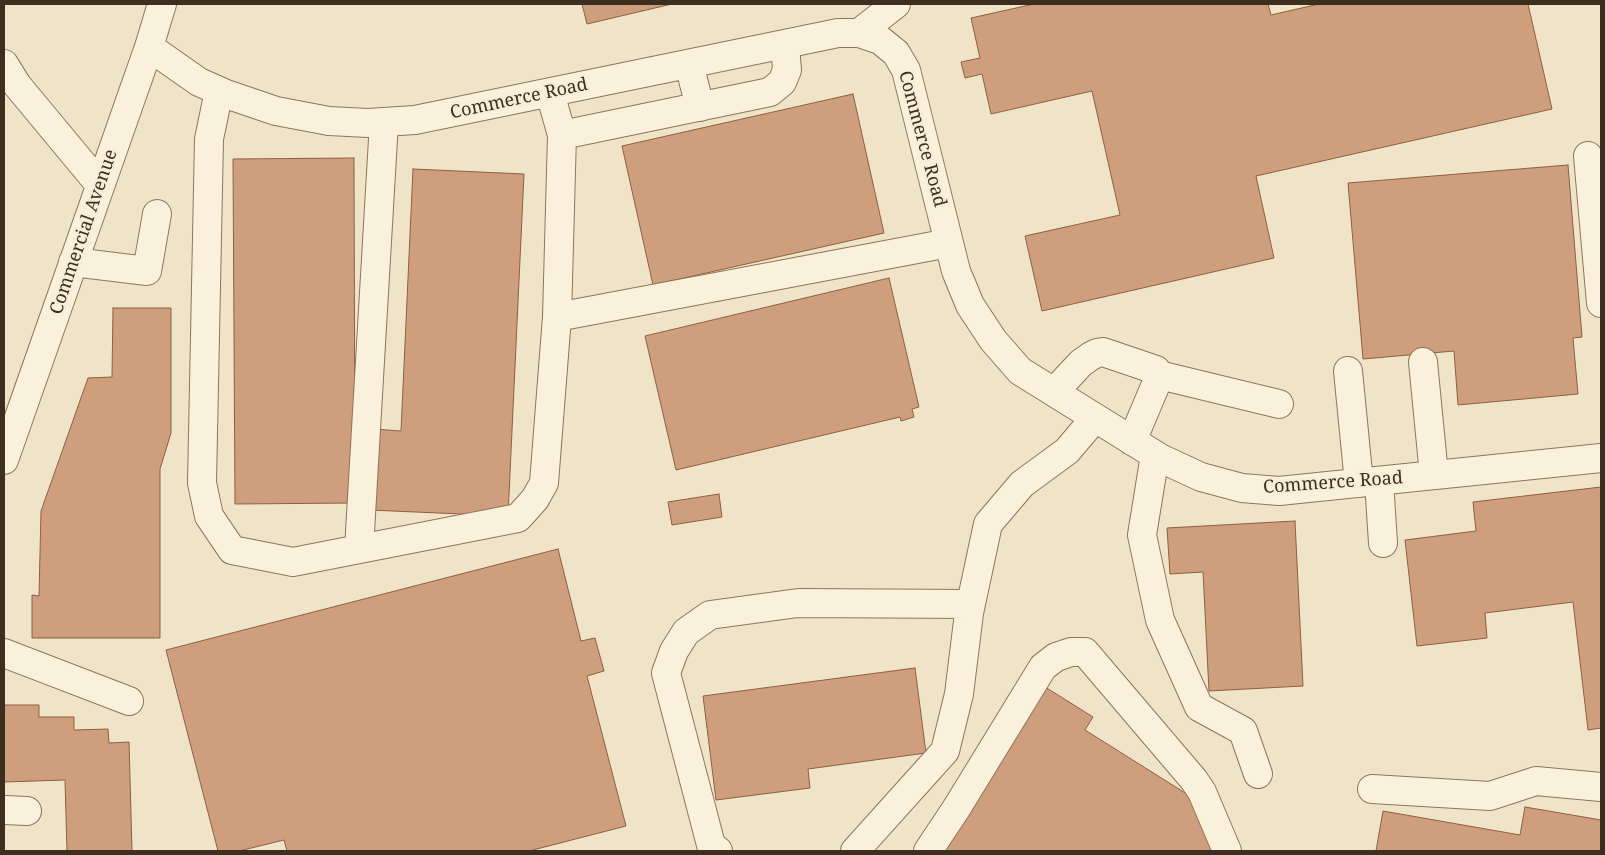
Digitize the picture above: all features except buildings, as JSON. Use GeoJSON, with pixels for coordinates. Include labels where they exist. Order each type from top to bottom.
{"type":"FeatureCollection","features":[{"type":"Feature","properties":{"kind":"street","name":"Commercial Avenue"},"geometry":{"type":"LineString","coordinates":[[4,460],[162,4]]}},
{"type":"Feature","properties":{"kind":"street"},"geometry":{"type":"LineString","coordinates":[[859,33],[896,4]]}},
{"type":"Feature","properties":{"kind":"street","name":"Commerce Road"},"geometry":{"type":"LineString","coordinates":[[148,47],[199,82],[276,111],[329,121],[368,123],[415,120],[785,44],[838,34],[859,33],[880,40],[896,53],[906,70],[956,271],[970,305],[992,340],[1020,371],[1155,455],[1201,478],[1242,488],[1279,491],[1601,458]]}},
{"type":"Feature","properties":{"kind":"street"},"geometry":{"type":"LineString","coordinates":[[562,135],[770,92],[782,82],[787,70],[785,44]]}},
{"type":"Feature","properties":{"kind":"street"},"geometry":{"type":"LineString","coordinates":[[4,64],[17,85],[100,185]]}},
{"type":"Feature","properties":{"kind":"street"},"geometry":{"type":"LineString","coordinates":[[689,64],[700,107]]}},
{"type":"Feature","properties":{"kind":"street"},"geometry":{"type":"LineString","coordinates":[[219,91],[209,139],[202,483],[209,516],[232,550],[293,562],[518,518],[535,499],[544,483],[557,317],[562,135],[550,93]]}},
{"type":"Feature","properties":{"kind":"street"},"geometry":{"type":"LineString","coordinates":[[359,549],[384,122]]}},
{"type":"Feature","properties":{"kind":"street"},"geometry":{"type":"LineString","coordinates":[[1588,156],[1601,303]]}},
{"type":"Feature","properties":{"kind":"street"},"geometry":{"type":"LineString","coordinates":[[73,262],[148,271],[157,214]]}},
{"type":"Feature","properties":{"kind":"street"},"geometry":{"type":"LineString","coordinates":[[557,317],[949,243]]}},
{"type":"Feature","properties":{"kind":"street"},"geometry":{"type":"LineString","coordinates":[[1054,392],[1086,359],[1102,352],[1156,370],[1159,376],[1132,441]]}},
{"type":"Feature","properties":{"kind":"street"},"geometry":{"type":"LineString","coordinates":[[1424,362],[1434,475]]}},
{"type":"Feature","properties":{"kind":"street"},"geometry":{"type":"LineString","coordinates":[[1348,371],[1369,482],[1383,543]]}},
{"type":"Feature","properties":{"kind":"street"},"geometry":{"type":"LineString","coordinates":[[1159,376],[1279,404]]}},
{"type":"Feature","properties":{"kind":"street"},"geometry":{"type":"LineString","coordinates":[[855,851],[945,751],[959,694],[971,604],[988,524],[1022,484],[1067,451],[1095,418]]}},
{"type":"Feature","properties":{"kind":"street"},"geometry":{"type":"LineString","coordinates":[[1155,455],[1142,535],[1160,620],[1199,706],[1243,731],[1258,774]]}},
{"type":"Feature","properties":{"kind":"street"},"geometry":{"type":"LineString","coordinates":[[718,851],[711,845],[666,672],[674,651],[686,632],[710,615],[798,603],[971,604]]}},
{"type":"Feature","properties":{"kind":"street"},"geometry":{"type":"LineString","coordinates":[[928,851],[956,809],[1043,666],[1056,657],[1071,652],[1085,652],[1194,780],[1202,792],[1227,851]]}},
{"type":"Feature","properties":{"kind":"street"},"geometry":{"type":"LineString","coordinates":[[4,653],[129,701]]}},
{"type":"Feature","properties":{"kind":"street"},"geometry":{"type":"LineString","coordinates":[[1372,789],[1490,796],[1536,782],[1601,787]]}}]}
